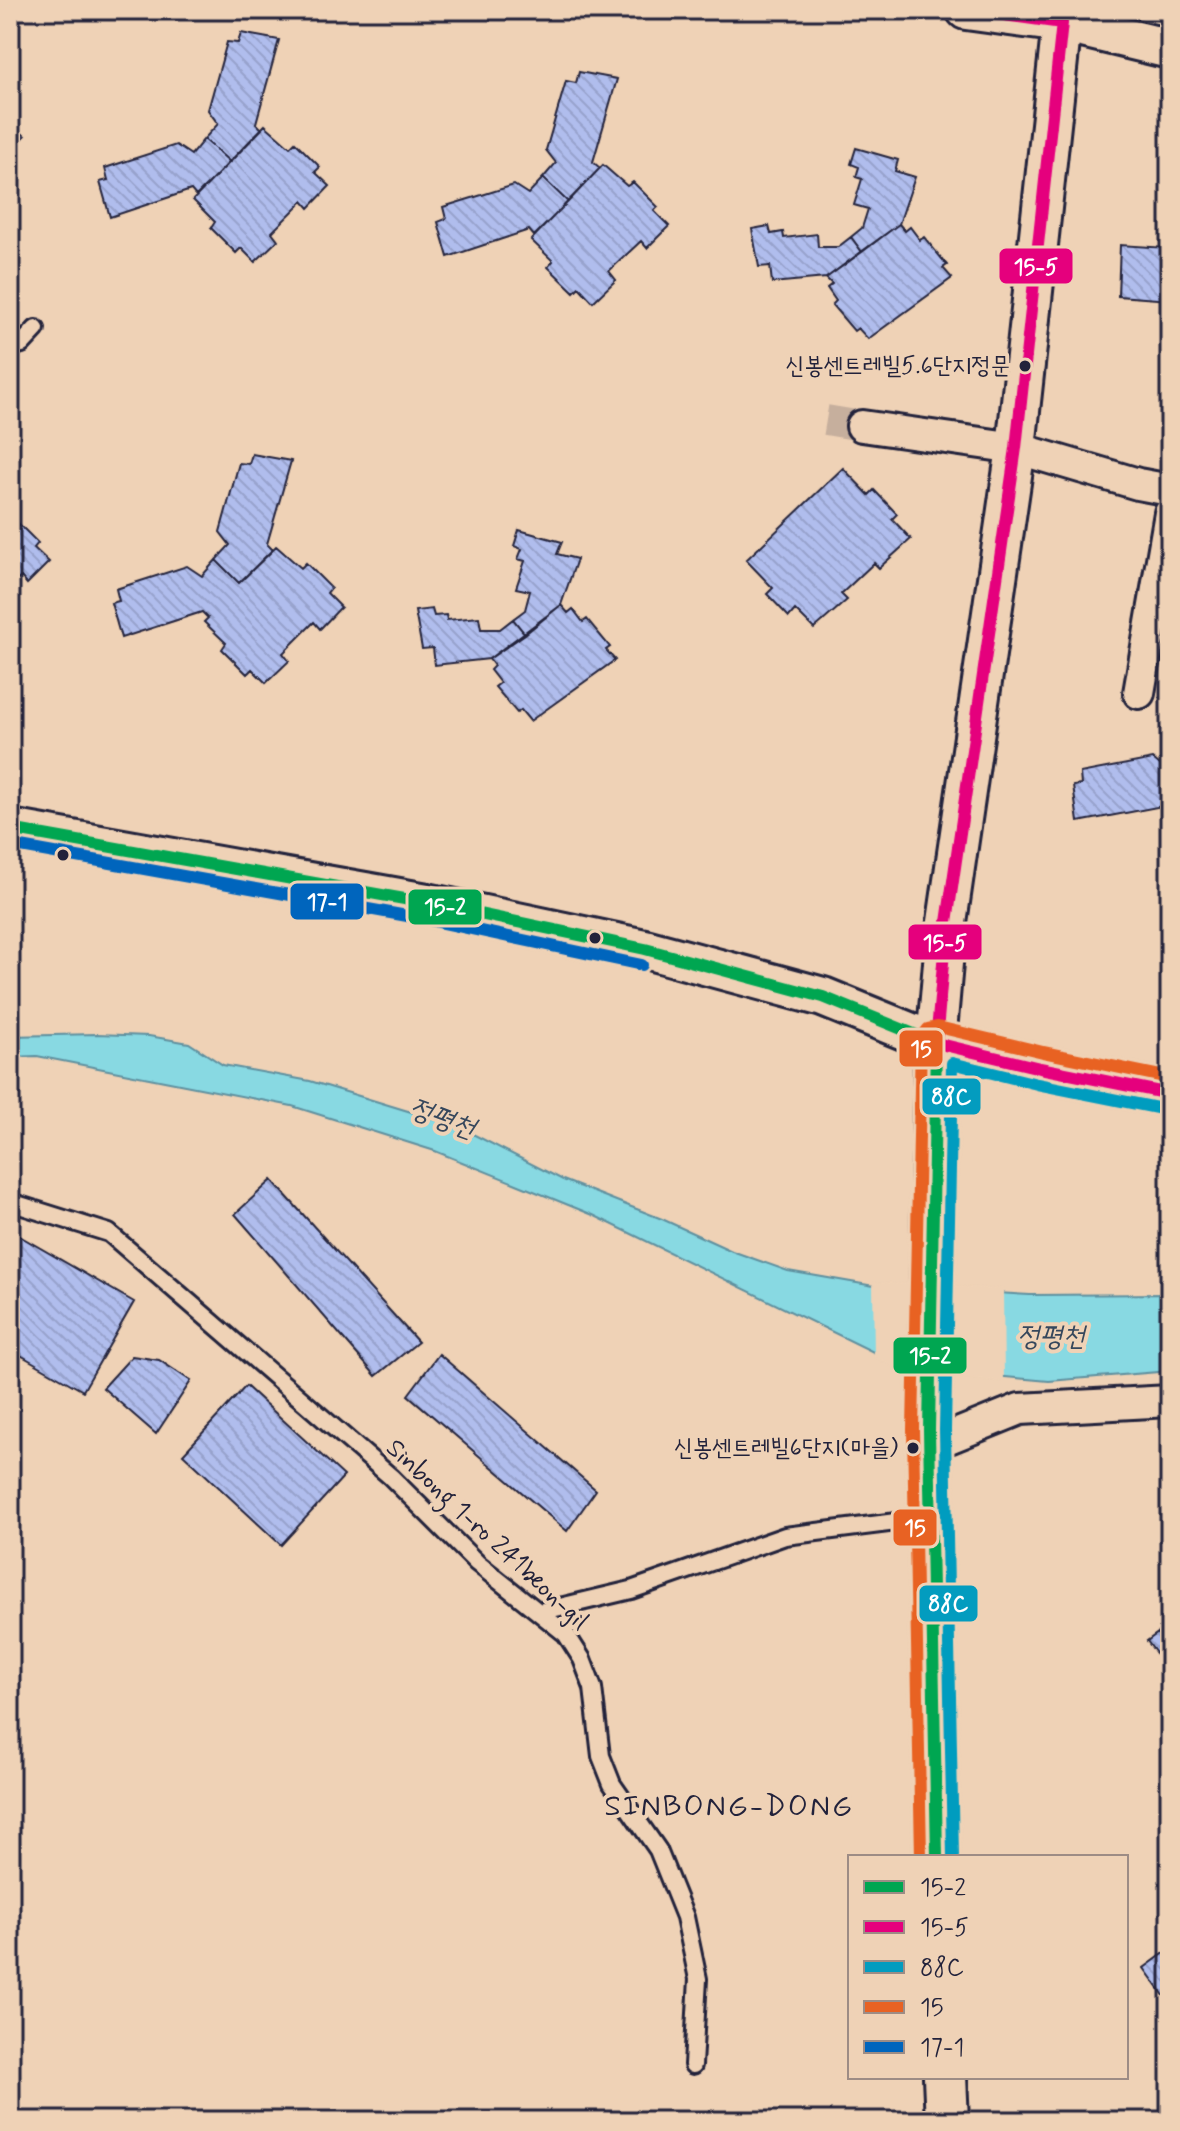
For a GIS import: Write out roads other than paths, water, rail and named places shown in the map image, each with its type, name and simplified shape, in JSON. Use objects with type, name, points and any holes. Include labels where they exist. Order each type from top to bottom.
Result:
[{"type":"main road","points":[[936,1043],[929,1518],[937,1855]]},
{"type":"main road","points":[[945,2079],[947,2121]]},
{"type":"street","points":[[966,10],[1065,16],[1170,49]]},
{"type":"street","points":[[936,1043],[946,929],[1016,448],[1065,16]]},
{"type":"street","points":[[862,426],[1016,448],[1138,484],[1170,490]]},
{"type":"street","points":[[1139,693],[1170,513]]},
{"type":"street","points":[[10,829],[427,903],[645,949],[823,997],[936,1043],[1170,1094]]},
{"type":"street","points":[[930,1437],[1020,1409],[1170,1401]]},
{"type":"lane","points":[[10,347],[22,344],[36,329]]},
{"type":"lane","name":"Sinbong 1-ro 241beon-gil","points":[[10,1202],[109,1233],[391,1477],[477,1563],[566,1634],[582,1659],[593,1688],[601,1756],[612,1784],[658,1850],[685,1917],[698,1979],[693,2065]]},
{"type":"lane","points":[[539,1612],[631,1590],[785,1536],[929,1518]]},
{"type":"water","name":"정평천","points":[[10,1036],[149,1036],[189,1043],[223,1065],[310,1081],[457,1126],[563,1180],[732,1251],[788,1271],[874,1286],[1030,1295],[1170,1294],[1170,1371],[1049,1381],[906,1368],[593,1215],[435,1151],[292,1106],[37,1056],[10,1057]]},
{"type":"tunnel","points":[[826,420],[862,426]]},
{"type":"place","name":"신봉센트레빌5.6단지정문","points":[[1025,366]]},
{"type":"place","name":"신봉센트레빌6단지(마을)","points":[[913,1448]]},
{"type":"district","name":"SINBONG-DONG","points":[[729,1806]]}]
